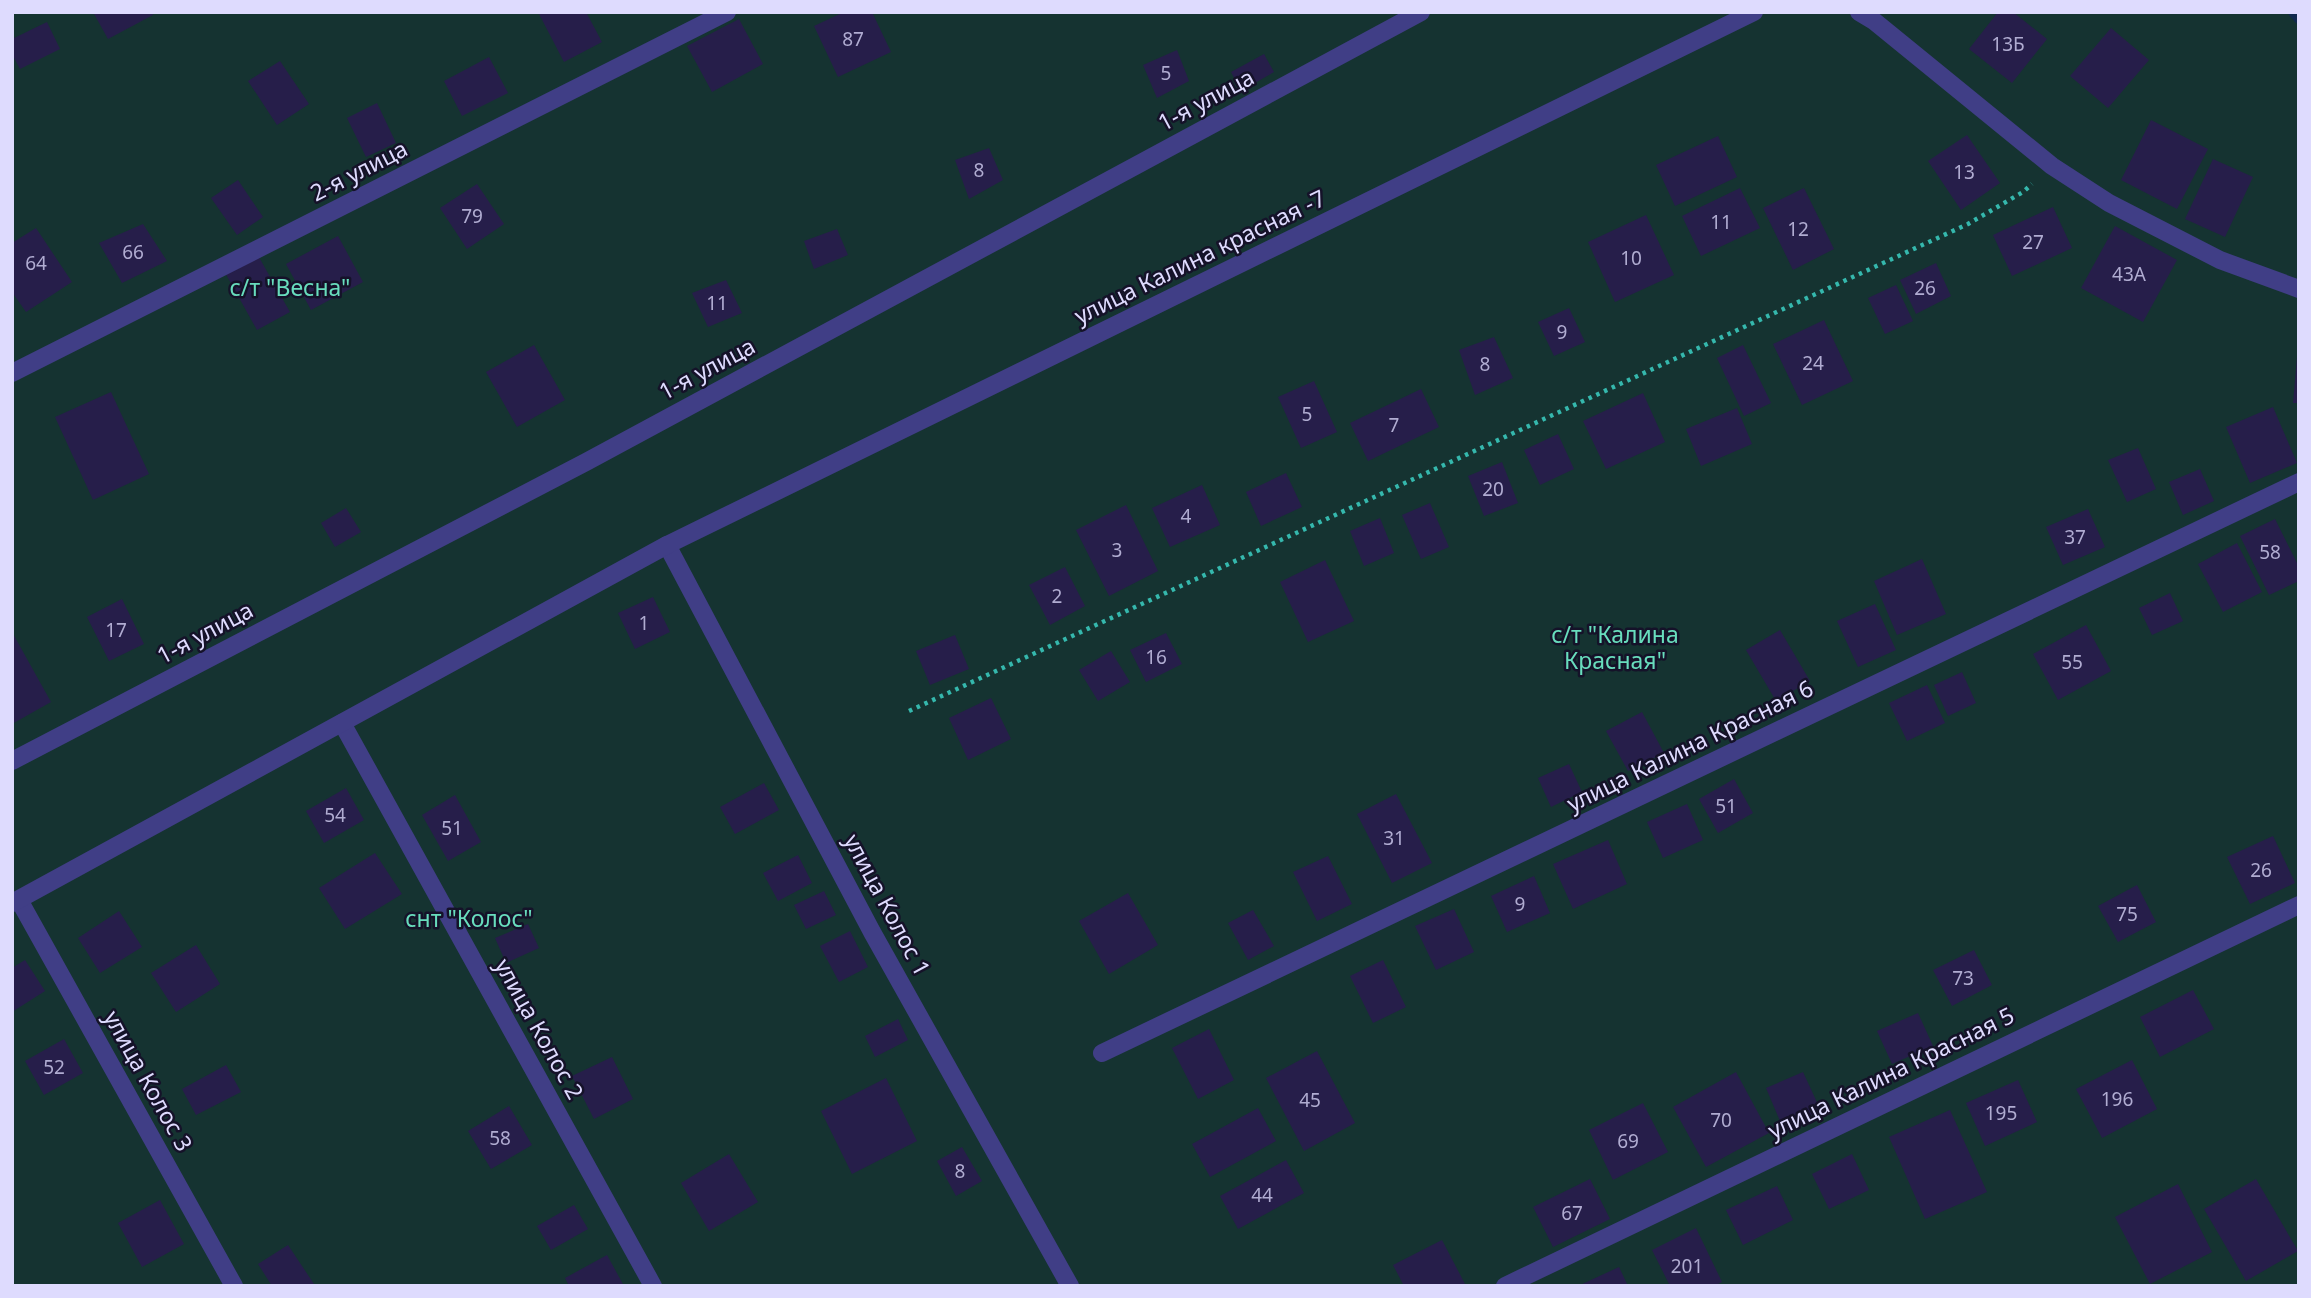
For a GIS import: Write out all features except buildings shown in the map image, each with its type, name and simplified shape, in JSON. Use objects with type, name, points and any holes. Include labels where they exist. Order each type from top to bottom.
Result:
[{"type":"street","name":"2-я улица","points":[[12,373],[727,12]]},
{"type":"street","name":"1-я улица","points":[[12,761],[598,455],[1421,12]]},
{"type":"street","name":"улица Калина красная -7","points":[[667,545],[1754,12]]},
{"type":"street","points":[[1872,15],[2052,166],[2109,203],[2220,260],[2299,289]]},
{"type":"street","name":"улица Калина Красная 6","points":[[1102,1053],[2299,482]]},
{"type":"street","points":[[15,902],[667,545]]},
{"type":"street","name":"улица Колос 1","points":[[667,545],[872,932],[1070,1286]]},
{"type":"street","name":"улица Колос 2","points":[[342,723],[653,1286]]},
{"type":"street","name":"улица Колос 3","points":[[15,902],[234,1286]]},
{"type":"street","name":"улица Калина Красная 5","points":[[1505,1286],[2299,905]]},
{"type":"path","points":[[909,711],[1968,224],[2023,191],[2052,166]]},
{"type":"green space","name":"с/т \"Калина Красная\"","points":[[12,12],[2299,12],[2299,1286],[12,1286]]},
{"type":"waterway","points":[[2293,12],[2299,19]]},
{"type":"park label","name":"с/т \"Весна\"","points":[[290,288]]},
{"type":"park label","name":"снт \"Колос\"","points":[[469,919]]}]
